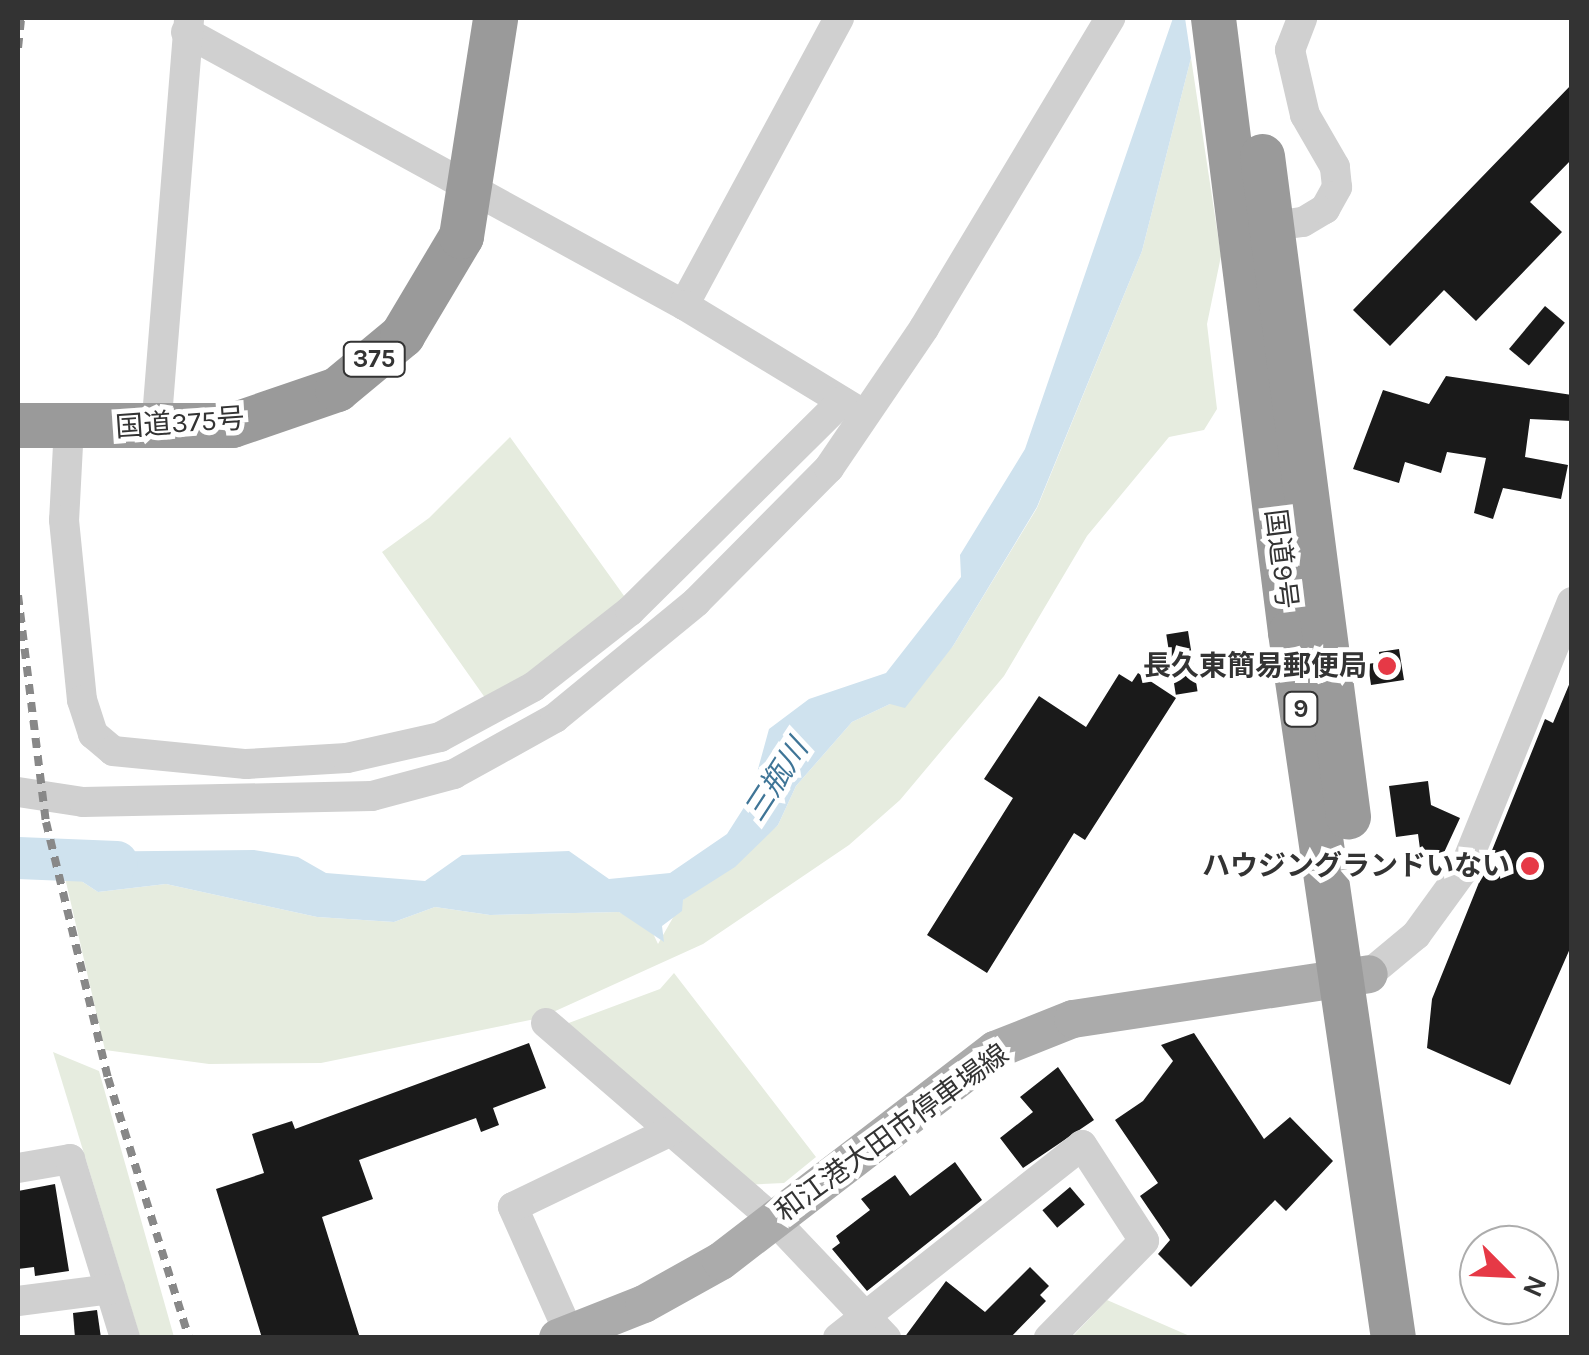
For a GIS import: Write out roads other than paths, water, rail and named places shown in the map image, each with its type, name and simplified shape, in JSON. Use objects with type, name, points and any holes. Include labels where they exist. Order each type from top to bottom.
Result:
[{"type":"highway","name":"国道375号","points":[[18,425],[156,430],[232,425],[337,389],[402,335],[461,236],[472,190],[495,18]]},
{"type":"highway","name":"国道9号","points":[[1213,18],[1256,216],[1280,426],[1356,976],[1393,1338]]},
{"type":"highway","name":"国道9号","points":[[1244,18],[1262,156],[1256,216]]},
{"type":"highway","name":"国道9号","points":[[1356,976],[1424,1338]]},
{"type":"main road","name":"和江港大田市停車場線","points":[[563,1335],[706,1270],[994,1050],[1073,1019],[1356,976]]},
{"type":"street","points":[[684,305],[839,18]]},
{"type":"street","points":[[18,792],[84,802],[372,796],[454,774],[554,718],[624,665],[786,514],[1110,18]]},
{"type":"street","points":[[1256,216],[1303,222],[1325,208],[1337,187],[1335,167],[1305,115],[1290,50],[1302,18]]},
{"type":"street","points":[[156,430],[188,25],[472,190],[684,305],[854,408]]},
{"type":"street","points":[[69,426],[64,520],[82,700],[93,734],[113,751],[246,764],[346,758],[440,737],[533,687],[630,611],[854,408]]},
{"type":"street","points":[[1356,976],[1416,936],[1464,869],[1571,605]]},
{"type":"street","points":[[546,1023],[774,1220],[876,1327]]},
{"type":"street","points":[[563,1335],[513,1207],[671,1131]]},
{"type":"street","points":[[838,1338],[876,1327],[1082,1146],[1144,1241],[1049,1338]]},
{"type":"street","points":[[18,1168],[70,1159],[125,1338]]},
{"type":"street","points":[[18,1301],[110,1289]]},
{"type":"water","points":[[1173,18],[1185,18],[1191,58],[1142,251],[1037,507],[953,646],[905,708],[890,704],[852,722],[796,786],[778,825],[735,867],[683,900],[682,911],[662,926],[664,942],[619,912],[490,915],[435,907],[394,922],[317,917],[166,884],[98,892],[63,869],[59,852],[254,850],[298,857],[326,873],[425,881],[462,855],[569,851],[609,879],[670,873],[727,834],[750,798],[769,729],[809,699],[886,673],[961,577],[960,555],[1025,449]]},
{"type":"waterway","name":"三瓶川","points":[[18,858],[117,862]]},
{"type":"railway","points":[[18,48],[21,18]]},
{"type":"railway","points":[[18,595],[46,822],[108,1078],[189,1338]]},
{"type":"place","name":"長久東簡易郵便局","points":[[1387,666]]},
{"type":"place","name":"ハウジングランドいない","points":[[1530,866]]}]
